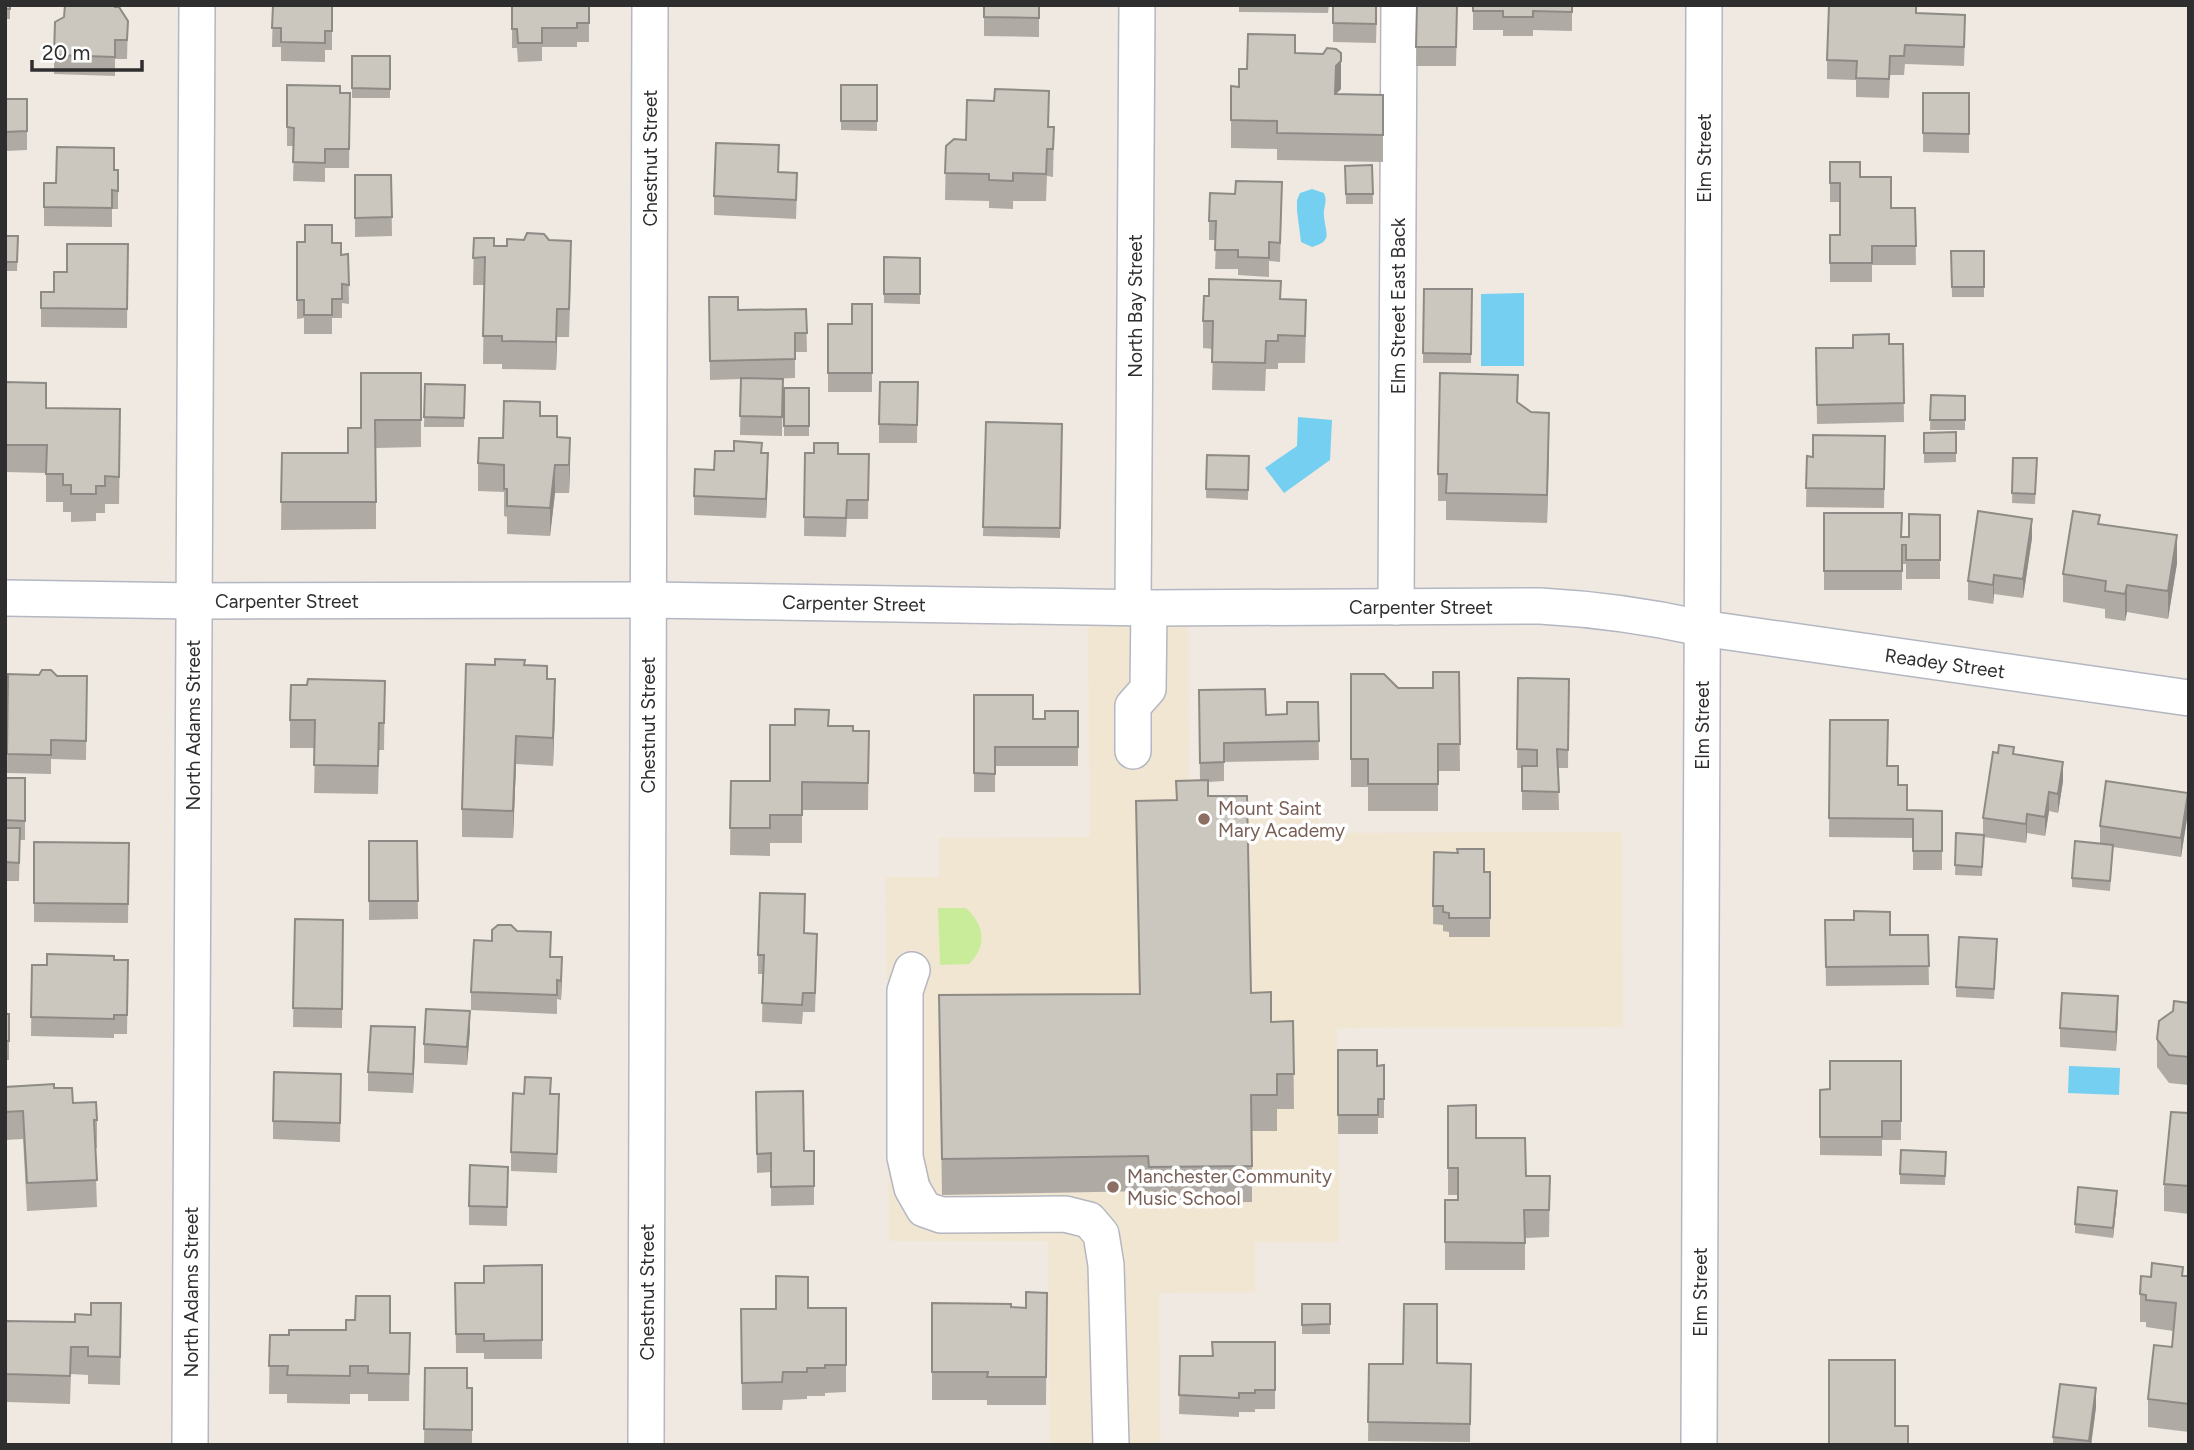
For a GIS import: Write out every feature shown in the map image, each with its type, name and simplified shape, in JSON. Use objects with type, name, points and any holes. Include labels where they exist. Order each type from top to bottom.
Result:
[{"type":"street","name":"North Adams Street","points":[[190,1445],[197,5]]},
{"type":"street","name":"Chestnut Street","points":[[646,1445],[650,5]]},
{"type":"street","name":"North Bay Street","points":[[1133,751],[1133,706],[1148,689],[1141,607],[1137,5]]},
{"type":"street","name":"Elm Street East Back","points":[[1396,607],[1399,5]]},
{"type":"street","name":"Elm Street","points":[[1699,1445],[1703,993],[1701,628],[1704,5]]},
{"type":"street","name":"Carpenter Street","points":[[5,598],[194,601],[649,600],[1141,607],[1540,606],[1596,609],[1701,628]]},
{"type":"street","name":"Readey Street","points":[[1701,628],[2189,698]]},
{"type":"street","points":[[912,970],[905,990],[905,1157],[912,1188],[924,1209],[942,1215],[1065,1214],[1089,1220],[1101,1234],[1107,1293],[1111,1445]]},
{"type":"shaded area","points":[[1088,607],[1188,607],[1189,805],[1318,805],[1319,833],[1622,832],[1623,1027],[1337,1028],[1339,1242],[1255,1242],[1255,1292],[1159,1293],[1160,1445],[1050,1445],[1048,1241],[889,1241],[886,877],[939,877],[939,838],[1090,837]]},
{"type":"green space","points":[[938,908],[966,908],[977,921],[981,942],[969,964],[940,965]]},
{"type":"water","points":[[1312,189],[1324,193],[1325,196],[1327,235],[1323,242],[1312,247],[1301,242],[1297,200],[1300,193]]},
{"type":"water","points":[[1524,293],[1524,366],[1481,366],[1481,294]]},
{"type":"water","points":[[1298,417],[1332,420],[1330,460],[1284,493],[1265,468],[1297,446]]},
{"type":"water","points":[[2069,1066],[2120,1068],[2119,1095],[2068,1093]]},
{"type":"building","points":[[65,5],[119,7],[128,21],[127,40],[115,40],[115,57],[54,55],[55,22],[64,17]]},
{"type":"building","points":[[273,5],[332,5],[332,31],[325,31],[325,43],[281,42],[281,28],[272,28]]},
{"type":"building","points":[[512,5],[589,5],[589,23],[577,23],[577,28],[542,28],[542,43],[518,43],[517,29],[512,29]]},
{"type":"building","points":[[984,5],[1039,5],[1039,18],[984,17]]},
{"type":"building","points":[[1333,5],[1376,5],[1376,24],[1333,23]]},
{"type":"building","points":[[1417,5],[1457,6],[1456,47],[1416,47]]},
{"type":"building","points":[[1473,5],[1572,5],[1572,12],[1533,11],[1533,17],[1503,17],[1503,11],[1473,11]]},
{"type":"building","points":[[1829,5],[1916,5],[1916,13],[1965,15],[1964,47],[1905,45],[1904,56],[1890,56],[1889,79],[1856,78],[1857,61],[1827,60]]},
{"type":"building","points":[[1248,34],[1295,35],[1295,53],[1323,54],[1327,48],[1336,49],[1341,53],[1341,61],[1336,66],[1335,94],[1383,95],[1383,135],[1277,133],[1277,121],[1231,120],[1231,86],[1239,87],[1239,69],[1247,69]]},
{"type":"building","points":[[352,56],[390,56],[390,89],[352,88]]},
{"type":"building","points":[[287,85],[340,86],[340,93],[350,93],[349,149],[325,149],[325,163],[293,162],[294,128],[287,127]]},
{"type":"building","points":[[841,85],[877,85],[877,121],[841,121]]},
{"type":"building","points":[[995,89],[1049,91],[1048,127],[1054,127],[1053,149],[1047,149],[1046,174],[1013,173],[1013,181],[989,180],[989,174],[945,173],[946,146],[954,139],[966,140],[967,100],[994,101]]},
{"type":"building","points":[[1923,93],[1969,93],[1969,134],[1923,133]]},
{"type":"building","points":[[5,99],[27,99],[27,131],[5,132]]},
{"type":"building","points":[[716,143],[779,145],[778,172],[797,173],[796,200],[714,196]]},
{"type":"building","points":[[57,147],[114,148],[118,191],[112,190],[112,208],[44,207],[44,183],[56,183]]},
{"type":"building","points":[[1830,162],[1860,162],[1860,177],[1891,177],[1891,208],[1915,208],[1916,246],[1872,246],[1872,263],[1830,263],[1830,235],[1840,235],[1840,183],[1830,183]]},
{"type":"building","points":[[1372,165],[1373,194],[1346,194],[1345,166]]},
{"type":"building","points":[[355,175],[391,175],[392,217],[355,218]]},
{"type":"building","points":[[1236,181],[1282,182],[1280,243],[1269,242],[1269,258],[1238,257],[1238,250],[1215,250],[1216,221],[1209,221],[1210,193],[1235,194]]},
{"type":"building","points":[[305,225],[332,225],[332,243],[341,243],[341,255],[348,254],[349,285],[342,284],[342,299],[332,299],[332,315],[304,315],[304,300],[297,300],[297,242],[305,242]]},
{"type":"building","points":[[527,233],[544,234],[549,240],[571,241],[569,309],[557,309],[556,342],[502,341],[502,336],[483,336],[485,257],[473,258],[474,238],[494,238],[494,246],[507,246],[507,239],[524,240]]},
{"type":"building","points":[[5,236],[18,236],[17,262],[5,262]]},
{"type":"building","points":[[67,244],[128,244],[127,309],[41,308],[41,292],[54,292],[54,272],[67,272]]},
{"type":"building","points":[[1951,251],[1984,251],[1984,287],[1952,287]]},
{"type":"building","points":[[884,257],[920,258],[920,294],[884,294]]},
{"type":"building","points":[[1209,279],[1281,281],[1280,299],[1306,300],[1305,336],[1278,335],[1278,341],[1266,341],[1265,363],[1212,362],[1213,321],[1203,321],[1204,296],[1209,296]]},
{"type":"building","points":[[1424,289],[1472,289],[1471,354],[1423,353]]},
{"type":"building","points":[[709,297],[738,297],[738,310],[806,309],[807,333],[795,333],[795,359],[710,361]]},
{"type":"building","points":[[852,304],[872,304],[872,373],[828,373],[828,324],[852,324]]},
{"type":"building","points":[[1889,334],[1889,344],[1903,344],[1904,403],[1817,405],[1816,348],[1853,348],[1853,335]]},
{"type":"building","points":[[361,373],[421,373],[421,420],[375,420],[376,502],[281,502],[282,453],[348,453],[348,428],[361,428]]},
{"type":"building","points":[[1440,373],[1518,375],[1517,402],[1531,412],[1549,413],[1547,495],[1446,493],[1447,474],[1438,474]]},
{"type":"building","points":[[741,378],[783,379],[782,417],[740,416]]},
{"type":"building","points":[[5,382],[46,383],[46,408],[120,409],[119,477],[105,476],[105,486],[96,486],[96,494],[71,494],[71,485],[63,485],[63,474],[46,474],[47,445],[5,445]]},
{"type":"building","points":[[880,382],[918,382],[917,425],[879,424]]},
{"type":"building","points":[[425,384],[465,385],[464,418],[424,417]]},
{"type":"building","points":[[784,388],[809,388],[809,426],[784,426]]},
{"type":"building","points":[[1931,395],[1965,396],[1965,420],[1930,420]]},
{"type":"building","points":[[504,401],[540,402],[540,416],[557,416],[557,437],[570,438],[569,465],[555,465],[550,508],[507,506],[504,465],[478,463],[479,438],[503,438]]},
{"type":"building","points":[[986,422],[1062,424],[1060,528],[983,527]]},
{"type":"building","points":[[1956,432],[1956,453],[1924,453],[1924,433]]},
{"type":"building","points":[[1813,435],[1885,436],[1884,489],[1806,488],[1807,456],[1813,457]]},
{"type":"building","points":[[734,441],[762,443],[761,453],[768,453],[766,499],[694,496],[695,469],[714,470],[715,451],[734,451]]},
{"type":"building","points":[[814,443],[838,443],[838,454],[869,454],[868,500],[847,500],[846,518],[804,517],[805,453],[814,453]]},
{"type":"building","points":[[1207,455],[1249,456],[1248,490],[1206,489]]},
{"type":"building","points":[[2013,458],[2037,458],[2035,494],[2012,493]]},
{"type":"building","points":[[1978,511],[2032,519],[2023,579],[1994,575],[1993,585],[1968,581]]},
{"type":"building","points":[[2073,511],[2100,515],[2098,524],[2177,535],[2168,591],[2127,585],[2125,594],[2105,591],[2106,581],[2063,574]]},
{"type":"building","points":[[1824,513],[1902,513],[1901,537],[1909,537],[1909,514],[1940,515],[1940,560],[1906,560],[1906,545],[1902,545],[1902,571],[1824,571]]},
{"type":"building","points":[[495,659],[525,660],[524,665],[547,666],[547,679],[555,679],[553,738],[516,736],[513,811],[462,809],[466,664],[495,665]]},
{"type":"building","points":[[42,670],[51,670],[57,676],[87,676],[86,741],[51,740],[51,755],[7,754],[8,674],[39,675]]},
{"type":"building","points":[[1433,672],[1459,672],[1460,744],[1438,744],[1438,784],[1368,784],[1368,759],[1351,759],[1351,674],[1384,674],[1398,688],[1433,688]]},
{"type":"building","points":[[1518,678],[1569,679],[1568,750],[1557,749],[1559,792],[1522,791],[1522,766],[1537,766],[1537,750],[1517,749]]},
{"type":"building","points":[[308,679],[385,681],[384,723],[379,723],[378,766],[314,765],[315,720],[290,720],[291,685],[307,685]]},
{"type":"building","points":[[1265,689],[1266,715],[1287,714],[1287,702],[1318,702],[1319,741],[1224,743],[1224,762],[1200,763],[1199,690]]},
{"type":"building","points":[[974,695],[1033,695],[1033,719],[1045,719],[1045,711],[1078,711],[1078,747],[995,747],[995,774],[974,773]]},
{"type":"building","points":[[795,709],[829,710],[828,726],[853,726],[853,731],[869,731],[868,783],[802,782],[802,815],[770,815],[770,828],[730,828],[731,781],[770,781],[770,725],[795,725]]},
{"type":"building","points":[[1830,720],[1888,720],[1887,766],[1898,766],[1898,785],[1907,785],[1907,810],[1942,811],[1942,851],[1913,851],[1913,819],[1829,818]]},
{"type":"building","points":[[1999,745],[2014,747],[2013,754],[2063,762],[2058,794],[2049,792],[2045,817],[2027,814],[2026,824],[1983,818],[1993,752],[1998,753]]},
{"type":"building","points":[[5,778],[25,778],[25,821],[5,820]]},
{"type":"building","points":[[1208,780],[1208,796],[1247,796],[1251,993],[1271,992],[1271,1022],[1293,1021],[1294,1074],[1277,1074],[1277,1095],[1251,1095],[1252,1166],[1149,1167],[1148,1156],[942,1159],[939,995],[1140,994],[1136,801],[1177,800],[1176,781]]},
{"type":"building","points":[[2106,781],[2188,793],[2181,838],[2100,826]]},
{"type":"building","points":[[5,828],[20,828],[19,863],[5,862]]},
{"type":"building","points":[[1956,833],[1984,835],[1982,867],[1955,865]]},
{"type":"building","points":[[369,841],[417,841],[418,901],[369,901]]},
{"type":"building","points":[[2075,841],[2113,845],[2110,881],[2072,878]]},
{"type":"building","points":[[34,842],[129,843],[128,904],[34,903]]},
{"type":"building","points":[[1457,849],[1484,849],[1484,872],[1490,872],[1490,918],[1449,918],[1449,913],[1443,912],[1443,906],[1433,906],[1434,852],[1458,853]]},
{"type":"building","points":[[760,893],[805,894],[804,933],[817,934],[815,993],[803,993],[802,1005],[762,1003],[764,955],[758,955]]},
{"type":"building","points":[[1854,911],[1890,912],[1890,935],[1928,935],[1929,966],[1826,967],[1825,920],[1854,920]]},
{"type":"building","points":[[295,919],[343,920],[342,1009],[293,1008]]},
{"type":"building","points":[[498,925],[511,925],[517,931],[551,932],[550,957],[562,957],[561,981],[557,980],[557,995],[471,992],[474,940],[492,941],[492,930]]},
{"type":"building","points":[[1959,937],[1997,939],[1994,989],[1956,987]]},
{"type":"building","points":[[47,954],[114,956],[114,960],[128,960],[127,1015],[114,1015],[114,1019],[31,1017],[32,965],[47,965]]},
{"type":"building","points":[[2062,993],[2118,996],[2116,1032],[2060,1028]]},
{"type":"building","points":[[2174,1001],[2189,1003],[2189,1057],[2169,1055],[2157,1039],[2159,1021],[2173,1011]]},
{"type":"building","points":[[426,1009],[470,1011],[467,1047],[424,1044]]},
{"type":"building","points":[[5,1014],[9,1014],[9,1041],[5,1041]]},
{"type":"building","points":[[371,1026],[415,1027],[413,1074],[368,1072]]},
{"type":"building","points":[[1338,1050],[1377,1050],[1377,1066],[1384,1065],[1384,1099],[1378,1099],[1378,1115],[1338,1115]]},
{"type":"building","points":[[1830,1061],[1901,1061],[1901,1121],[1882,1121],[1882,1137],[1820,1137],[1820,1090],[1830,1089]]},
{"type":"building","points":[[274,1072],[341,1074],[340,1123],[273,1121]]},
{"type":"building","points":[[525,1077],[551,1078],[550,1094],[559,1094],[557,1154],[511,1152],[513,1093],[524,1094]]},
{"type":"building","points":[[54,1084],[54,1088],[72,1088],[73,1103],[96,1102],[97,1120],[94,1120],[97,1180],[27,1183],[23,1111],[5,1112],[5,1087]]},
{"type":"building","points":[[803,1091],[804,1151],[814,1151],[814,1186],[771,1187],[771,1153],[757,1154],[756,1092]]},
{"type":"building","points":[[1476,1105],[1476,1138],[1525,1138],[1526,1176],[1550,1176],[1549,1210],[1524,1210],[1525,1243],[1445,1242],[1445,1200],[1458,1200],[1458,1168],[1448,1168],[1448,1106]]},
{"type":"building","points":[[2171,1112],[2189,1113],[2189,1186],[2164,1184]]},
{"type":"building","points":[[1901,1150],[1946,1152],[1945,1176],[1900,1174]]},
{"type":"building","points":[[470,1165],[508,1167],[507,1207],[469,1206]]},
{"type":"building","points":[[2078,1187],[2117,1191],[2113,1228],[2075,1224]]},
{"type":"building","points":[[2152,1263],[2183,1267],[2182,1276],[2189,1276],[2189,1404],[2148,1399],[2154,1345],[2172,1347],[2176,1303],[2146,1300],[2146,1295],[2140,1294],[2141,1276],[2151,1277]]},
{"type":"building","points":[[542,1265],[542,1340],[484,1341],[484,1334],[456,1334],[455,1283],[484,1283],[484,1266]]},
{"type":"building","points":[[776,1276],[808,1277],[808,1308],[846,1308],[846,1365],[807,1368],[807,1372],[783,1372],[782,1382],[742,1383],[741,1309],[776,1309]]},
{"type":"building","points":[[1026,1292],[1047,1293],[1046,1377],[987,1377],[988,1372],[932,1372],[932,1303],[1011,1304],[1011,1307],[1026,1308]]},
{"type":"building","points":[[356,1296],[390,1296],[390,1333],[410,1333],[409,1374],[368,1373],[368,1366],[350,1366],[350,1376],[287,1375],[288,1366],[269,1366],[270,1335],[289,1335],[289,1330],[346,1330],[346,1320],[355,1320]]},
{"type":"building","points":[[91,1303],[121,1303],[120,1357],[88,1356],[88,1347],[71,1347],[70,1376],[6,1374],[5,1321],[75,1322],[75,1314],[91,1315]]},
{"type":"building","points":[[1302,1304],[1330,1304],[1330,1324],[1302,1325]]},
{"type":"building","points":[[1404,1304],[1437,1304],[1437,1363],[1471,1364],[1470,1424],[1368,1422],[1369,1364],[1403,1364]]},
{"type":"building","points":[[1212,1342],[1275,1342],[1275,1390],[1239,1393],[1239,1398],[1179,1395],[1180,1356],[1213,1356]]},
{"type":"building","points":[[1829,1360],[1895,1360],[1895,1426],[1908,1426],[1908,1445],[1829,1445]]},
{"type":"building","points":[[425,1368],[467,1368],[467,1388],[472,1388],[472,1430],[424,1429]]},
{"type":"building","points":[[2060,1384],[2096,1388],[2089,1441],[2053,1437]]},
{"type":"place","name":"Mount Saint Mary Academy","points":[[1204,819]]},
{"type":"place","name":"Manchester Community Music School","points":[[1113,1187]]}]
